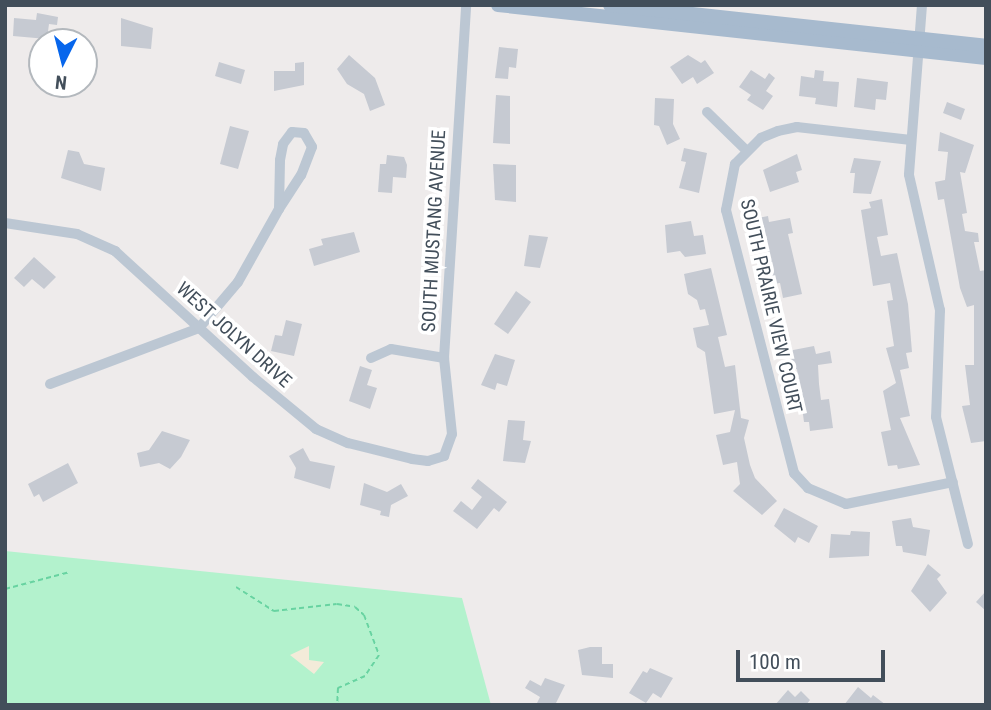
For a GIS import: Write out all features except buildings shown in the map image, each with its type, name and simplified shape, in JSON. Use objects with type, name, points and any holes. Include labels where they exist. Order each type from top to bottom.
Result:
[{"type":"main road","points":[[498,5],[918,44],[986,46]]},
{"type":"main road","points":[[610,5],[918,44],[986,58]]},
{"type":"street","name":"SOUTH MUSTANG AVENUE","points":[[444,456],[452,435],[444,358],[466,5]]},
{"type":"street","points":[[922,5],[911,140],[912,200],[940,310],[936,417],[968,544]]},
{"type":"street","points":[[707,112],[746,150],[761,138],[797,127],[911,140]]},
{"type":"street","points":[[50,384],[199,328],[238,282],[310,159],[310,138],[299,131],[286,136],[283,144],[279,208]]},
{"type":"street","name":"SOUTH PRAIRIE VIEW COURT","points":[[746,150],[729,178],[726,210],[794,472],[808,488],[846,504],[953,482]]},
{"type":"street","name":"WEST JOLYN DRIVE","points":[[5,223],[76,234],[115,251],[316,429],[348,443],[412,459],[428,461],[444,456]]},
{"type":"street","points":[[371,358],[391,349],[444,358]]},
{"type":"path","points":[[5,589],[70,572]]},
{"type":"path","points":[[236,587],[274,611],[337,604],[355,607],[364,615],[379,655],[365,676],[338,688],[337,705]]},
{"type":"green space","points":[[5,551],[462,598],[491,705],[5,705]]},
{"type":"sand","points":[[309,646],[309,660],[324,662],[314,674],[290,655]]}]
